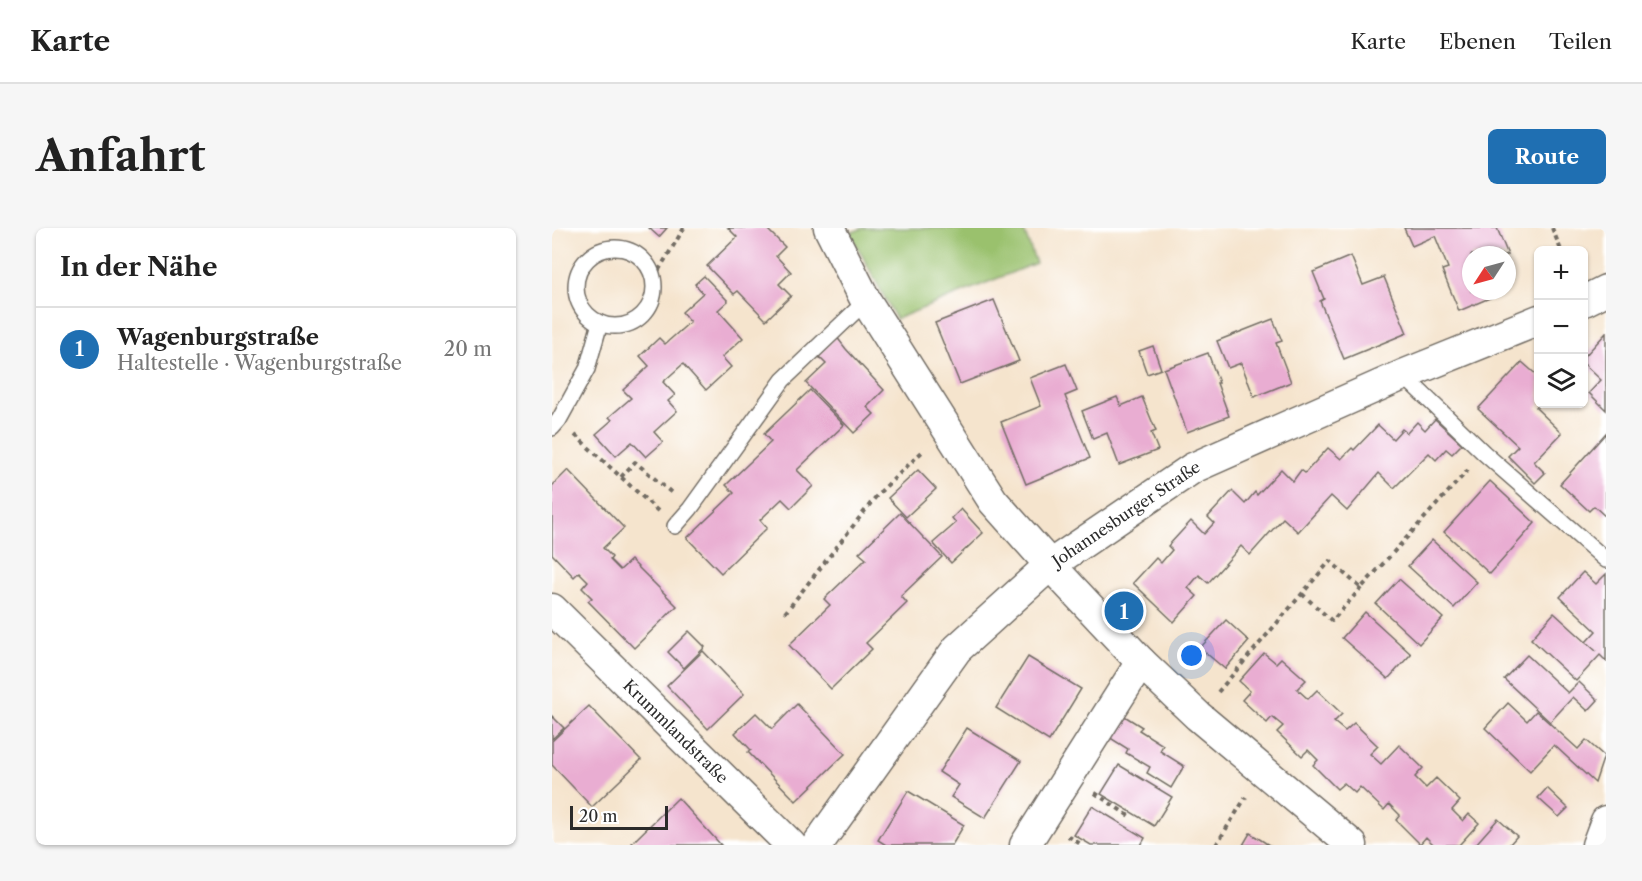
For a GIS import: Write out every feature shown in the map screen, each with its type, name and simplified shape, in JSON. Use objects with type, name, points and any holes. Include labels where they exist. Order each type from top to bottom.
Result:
[{"type":"street","points":[[829,228],[866,301],[993,501],[1141,662],[1198,716],[1352,845]]},
{"type":"street","points":[[1586,300],[1606,290]]},
{"type":"street","name":"Johannesburger Straße","points":[[817,845],[957,649],[1050,565],[1193,468],[1403,375],[1534,322]]},
{"type":"street","name":"Krummlandstraße","points":[[555,618],[791,845]]},
{"type":"street","points":[[1025,845],[1141,662]]},
{"type":"street","points":[[1597,845],[1606,822]]},
{"type":"lane","points":[[611,247],[630,250],[646,262],[654,278],[651,302],[640,316],[629,324],[614,326],[600,323],[582,309],[575,292],[577,276],[582,263],[597,250],[611,247]]},
{"type":"lane","points":[[675,526],[690,509],[783,380],[866,301]]},
{"type":"lane","points":[[556,424],[587,369],[600,323]]},
{"type":"lane","points":[[1403,375],[1484,453],[1606,560]]},
{"type":"path","points":[[654,278],[684,228]]},
{"type":"path","points":[[1552,228],[1559,246]]},
{"type":"path","points":[[556,424],[621,477],[675,526]]},
{"type":"path","points":[[785,613],[878,494],[946,429]]},
{"type":"path","points":[[1302,594],[1332,621],[1484,453]]},
{"type":"path","points":[[621,477],[635,462],[690,509]]},
{"type":"path","points":[[1198,716],[1330,561],[1361,588]]},
{"type":"path","points":[[1216,845],[1263,771]]},
{"type":"path","points":[[1070,775],[1132,818]]},
{"type":"green space","points":[[863,228],[1023,228],[1036,263],[896,319],[850,233]]},
{"type":"building","points":[[649,228],[667,228],[659,237]]},
{"type":"building","points":[[728,228],[766,228],[785,247],[776,256],[791,272],[779,284],[791,296],[766,320],[738,291],[734,294],[707,266],[737,237]]},
{"type":"building","points":[[1404,228],[1497,228],[1504,246],[1462,246],[1462,300],[1485,300],[1459,311],[1442,270],[1448,268],[1435,236],[1412,246]]},
{"type":"building","points":[[1351,256],[1363,285],[1384,277],[1407,333],[1344,359],[1320,301],[1324,299],[1313,272]]},
{"type":"building","points":[[704,276],[728,301],[718,310],[743,338],[722,357],[731,367],[706,390],[683,364],[663,382],[675,395],[668,401],[677,411],[654,432],[663,442],[646,457],[632,442],[616,456],[596,434],[612,420],[609,417],[631,398],[623,390],[649,366],[640,356],[659,338],[665,344],[690,322],[682,312],[703,293],[695,284]]},
{"type":"building","points":[[994,300],[1019,361],[960,384],[935,323]]},
{"type":"building","points":[[1273,319],[1282,341],[1276,343],[1291,382],[1254,397],[1241,363],[1228,368],[1217,341]]},
{"type":"building","points":[[1606,333],[1606,410],[1589,393],[1601,380],[1588,368],[1588,353]]},
{"type":"building","points":[[836,336],[884,390],[867,407],[874,414],[854,433],[806,383],[826,364],[818,356]]},
{"type":"building","points":[[1153,346],[1161,369],[1147,374],[1139,351]]},
{"type":"building","points":[[1208,353],[1229,416],[1187,432],[1164,369]]},
{"type":"building","points":[[1522,362],[1534,373],[1534,408],[1562,433],[1534,462],[1545,473],[1535,483],[1508,456],[1518,446],[1478,409]]},
{"type":"building","points":[[1066,364],[1077,391],[1065,396],[1090,458],[1026,484],[1001,422],[1041,406],[1030,378]]},
{"type":"building","points":[[810,390],[844,425],[797,470],[813,486],[791,508],[782,499],[760,520],[767,528],[721,573],[687,538],[734,493],[726,485],[771,442],[764,434]]},
{"type":"building","points":[[1117,397],[1121,406],[1142,397],[1156,431],[1151,433],[1158,450],[1119,465],[1107,433],[1093,439],[1082,411]]},
{"type":"building","points":[[1435,419],[1462,444],[1452,454],[1446,449],[1436,460],[1429,453],[1394,488],[1379,473],[1347,511],[1331,496],[1298,532],[1283,518],[1250,555],[1241,546],[1208,583],[1199,575],[1188,588],[1197,596],[1174,622],[1133,583],[1156,558],[1161,563],[1172,550],[1168,546],[1191,521],[1204,534],[1214,523],[1208,517],[1232,491],[1245,504],[1255,492],[1257,495],[1281,469],[1293,481],[1301,470],[1305,473],[1328,448],[1341,459],[1352,448],[1354,450],[1378,425],[1393,439],[1402,429],[1407,433],[1417,422],[1425,430]]},
{"type":"building","points":[[1606,433],[1606,517],[1594,506],[1589,511],[1560,484]]},
{"type":"building","points":[[568,470],[624,528],[603,548],[612,557],[610,560],[620,570],[631,560],[677,606],[634,648],[588,601],[592,598],[582,588],[588,581],[579,572],[574,577],[552,554],[552,486]]},
{"type":"building","points":[[918,470],[936,489],[906,517],[888,498]]},
{"type":"building","points":[[1490,481],[1535,523],[1490,574],[1444,532]]},
{"type":"building","points":[[961,509],[983,533],[951,563],[933,543],[956,523],[952,518]]},
{"type":"building","points":[[900,513],[942,557],[901,596],[907,603],[866,643],[872,649],[831,689],[789,645],[830,605],[824,599],[866,559],[859,553]]},
{"type":"building","points":[[1432,540],[1477,582],[1454,608],[1408,566]]},
{"type":"building","points":[[1583,572],[1596,584],[1606,574],[1606,661],[1600,655],[1576,681],[1531,639],[1554,613],[1586,642],[1596,631],[1560,597]]},
{"type":"building","points":[[1399,579],[1443,618],[1419,644],[1376,604]]},
{"type":"building","points":[[1365,612],[1411,654],[1388,679],[1342,638]]},
{"type":"building","points":[[1226,620],[1249,641],[1225,669],[1200,648]]},
{"type":"building","points":[[689,631],[705,647],[684,668],[668,652]]},
{"type":"building","points":[[703,651],[744,694],[708,729],[667,686]]},
{"type":"building","points":[[1264,653],[1276,663],[1281,658],[1306,680],[1297,689],[1308,699],[1317,690],[1342,714],[1334,722],[1345,731],[1354,723],[1378,746],[1370,754],[1381,764],[1399,745],[1423,768],[1415,777],[1426,788],[1436,778],[1460,801],[1452,810],[1463,821],[1469,814],[1479,823],[1459,845],[1434,845],[1426,837],[1420,844],[1396,820],[1400,815],[1389,804],[1384,810],[1360,787],[1355,793],[1344,783],[1337,789],[1313,765],[1318,760],[1308,750],[1302,756],[1277,732],[1283,726],[1272,717],[1267,723],[1242,700],[1250,691],[1239,681]]},
{"type":"building","points":[[1527,655],[1568,693],[1579,682],[1598,700],[1588,711],[1573,697],[1550,722],[1504,679]]},
{"type":"building","points":[[1028,657],[1081,689],[1049,741],[996,708]]},
{"type":"building","points":[[1508,703],[1527,721],[1536,711],[1578,749],[1586,740],[1604,756],[1595,783],[1554,745],[1530,771],[1485,728]]},
{"type":"building","points":[[797,704],[845,754],[796,801],[748,752],[751,750],[735,733],[756,713],[772,729]]},
{"type":"building","points":[[589,706],[641,760],[592,807],[552,765],[552,741]]},
{"type":"building","points":[[1118,712],[1142,727],[1139,730],[1163,745],[1160,751],[1184,766],[1171,788],[1147,773],[1150,767],[1126,753],[1128,749],[1104,734]]},
{"type":"building","points":[[552,716],[564,728],[552,739]]},
{"type":"building","points":[[967,728],[1021,761],[985,818],[951,797],[959,785],[939,772]]},
{"type":"building","points":[[1119,765],[1172,797],[1154,826],[1101,794]]},
{"type":"building","points":[[1547,788],[1568,808],[1559,817],[1538,798]]},
{"type":"building","points":[[908,791],[964,825],[952,845],[886,845],[878,840]]},
{"type":"building","points":[[678,798],[721,845],[634,845],[632,843]]},
{"type":"building","points":[[1092,806],[1145,838],[1141,845],[1091,845],[1074,835]]},
{"type":"building","points":[[1498,819],[1517,836],[1509,845],[1475,845]]},
{"type":"building","points":[[1250,833],[1269,845],[1243,845]]},
{"type":"place","name":"Wagenburgstraße","points":[[1124,611]]}]
